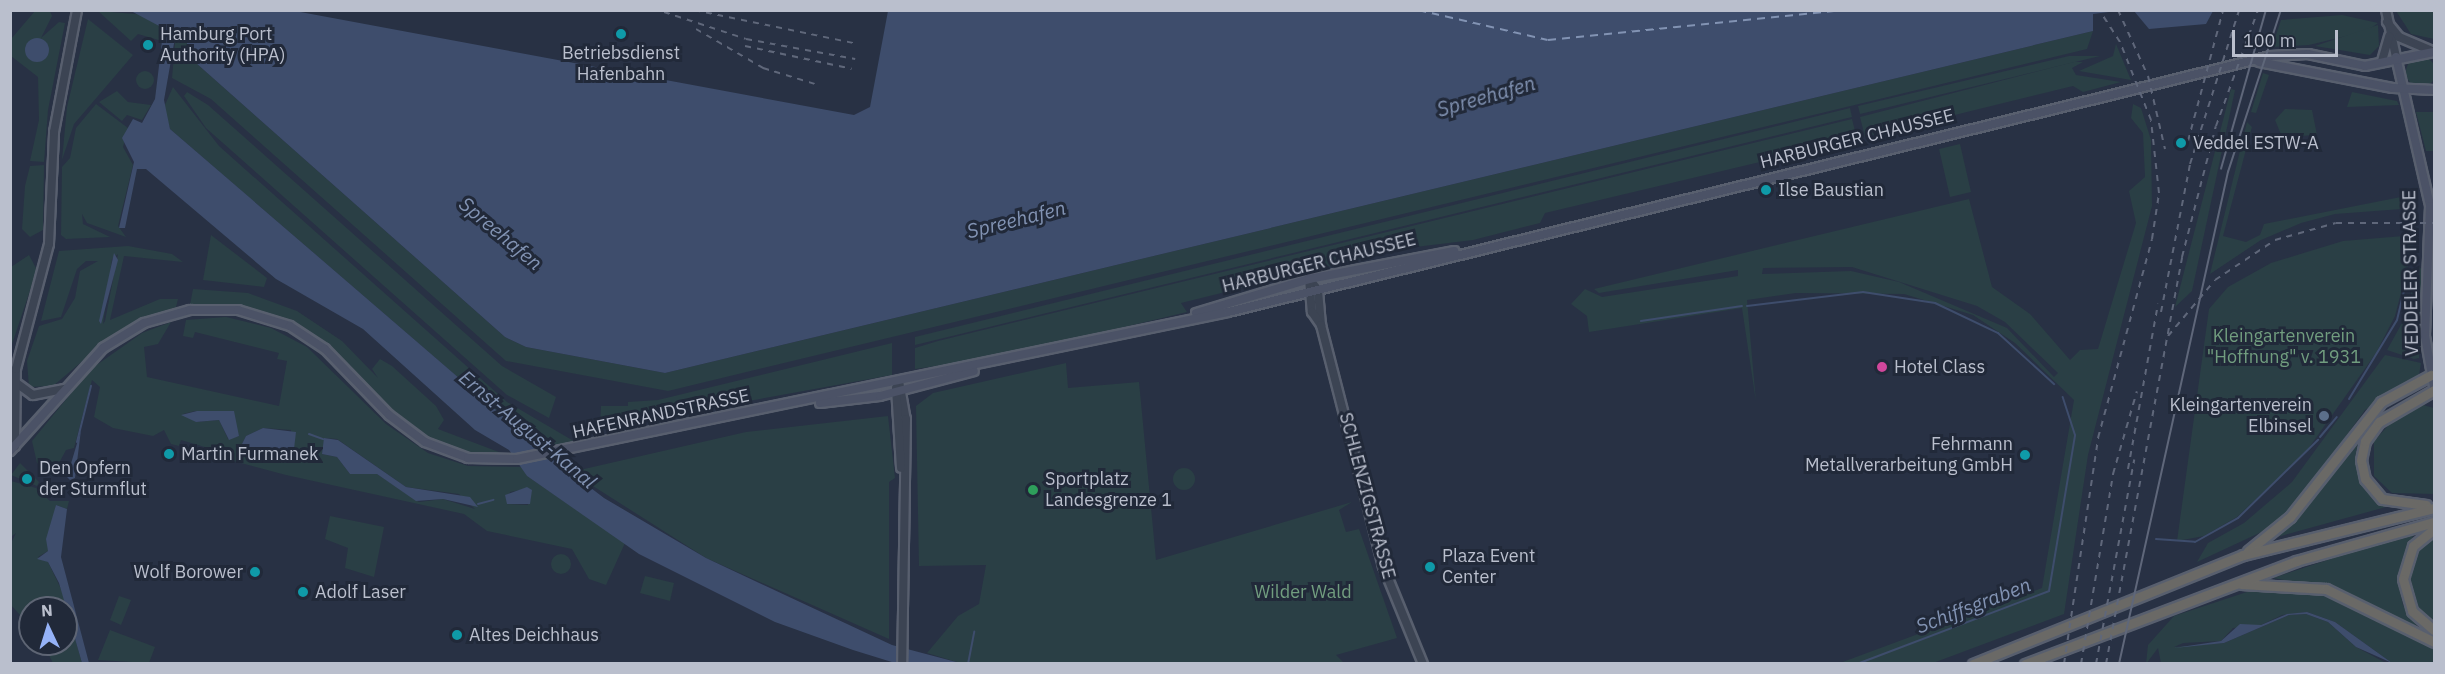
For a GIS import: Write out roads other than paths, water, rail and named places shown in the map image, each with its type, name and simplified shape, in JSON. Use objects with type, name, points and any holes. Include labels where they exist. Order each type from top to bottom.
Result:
[{"type":"highway","points":[[2243,555],[2290,517],[2381,402],[2433,374]]},
{"type":"highway","points":[[2434,388],[2379,422],[2365,441],[2361,460],[2365,479],[2382,499],[2434,506]]},
{"type":"highway","points":[[1973,663],[2243,555],[2434,506]]},
{"type":"highway","points":[[2025,663],[2333,548],[2434,522]]},
{"type":"highway","points":[[2434,529],[2413,546],[2403,579],[2412,611],[2434,630]]},
{"type":"highway","points":[[2232,584],[2290,583],[2326,589],[2434,642]]},
{"type":"main road","points":[[2396,57],[2432,51]]},
{"type":"main road","name":"HARBURGER CHAUSSEE","points":[[880,396],[905,391],[1003,362],[1179,320],[1307,293],[1470,249],[2252,61],[2292,54],[2365,66],[2396,57]]},
{"type":"main road","name":"VEDDELER STRASSE","points":[[2396,57],[2430,206],[2425,322],[2434,388]]},
{"type":"main road","name":"HARBURGER CHAUSSEE","points":[[2252,61],[2405,90]]},
{"type":"main road","points":[[2405,90],[2434,90]]},
{"type":"main road","name":"HARBURGER CHAUSSEE","points":[[1179,320],[1309,279],[1421,254],[1470,249]]},
{"type":"main road","name":"HAFENRANDSTRASSE","points":[[13,449],[64,389],[116,339],[167,315],[195,310],[245,311],[290,326],[325,349],[414,435],[458,455],[510,460],[804,403],[899,381]]},
{"type":"main road","name":"HARBURGER CHAUSSEE","points":[[899,381],[1003,362]]},
{"type":"main road","name":"HAFENRANDSTRASSE","points":[[804,403],[880,396]]},
{"type":"street","points":[[13,449],[15,382],[49,244],[54,132],[77,10]]},
{"type":"street","name":"VEDDELER STRASSE","points":[[2386,10],[2389,36],[2396,57]]},
{"type":"street","points":[[2387,22],[2399,37],[2432,51]]},
{"type":"street","points":[[2382,61],[2389,36]]},
{"type":"street","points":[[1309,279],[1318,290]]},
{"type":"street","points":[[1307,293],[1309,279]]},
{"type":"street","name":"SCHLENZIGSTRASSE","points":[[1318,290],[1321,325]]},
{"type":"street","name":"SCHLENZIGSTRASSE","points":[[1307,293],[1321,325],[1383,566],[1423,663]]},
{"type":"street","points":[[899,381],[905,391],[902,663]]},
{"type":"street","points":[[899,381],[894,393],[903,477]]},
{"type":"street","points":[[15,382],[33,395],[64,389]]},
{"type":"water","name":"Spreehafen","points":[[131,11],[295,11],[854,115],[870,107],[888,11],[2117,11],[2093,14],[2093,31],[665,373],[526,347],[505,337],[187,55],[187,42],[176,32],[164,100],[170,129],[553,459],[604,498],[706,558],[892,645],[960,663],[895,663],[775,622],[639,554],[527,476],[509,450],[475,430],[363,329],[276,279],[146,169],[137,169],[125,228],[119,228],[134,162],[122,138],[133,119],[142,123],[155,99],[162,41],[161,27]]},
{"type":"water","points":[[2134,11],[2213,11],[2206,24],[2149,29]]},
{"type":"water","points":[[37,38],[42,39],[48,45],[48,55],[42,61],[37,62],[32,61],[26,55],[25,50],[26,45],[32,39]]},
{"type":"water","points":[[114,253],[118,260],[101,324],[99,321]]},
{"type":"water","points":[[197,411],[234,411],[239,436],[229,440],[219,420],[196,422],[181,415]]},
{"type":"water","points":[[263,428],[296,432],[294,449],[267,452],[241,446],[246,436]]},
{"type":"water","points":[[81,430],[75,478],[70,480],[67,477]]},
{"type":"water","points":[[324,438],[338,440],[406,487],[470,497],[478,507],[443,499],[416,501],[377,474],[350,474],[337,457],[322,454]]},
{"type":"water","points":[[527,487],[532,490],[530,504],[507,504],[505,495]]},
{"type":"water","points":[[56,505],[67,509],[61,557],[71,596],[63,596],[48,562],[37,559],[48,551],[46,539]]},
{"type":"water","points":[[2307,612],[2335,622],[2392,663],[2356,647],[2328,622],[2306,614],[2289,615],[2224,643],[2174,648],[2221,641],[2240,624],[2261,625],[2287,614]]},
{"type":"water","points":[[78,621],[89,663],[82,663],[78,649]]},
{"type":"waterway","points":[[2349,399],[2397,320],[2409,270]]},
{"type":"waterway","name":"Schiffsgraben","points":[[1747,306],[1863,292],[1935,303],[1998,333],[2054,384]]},
{"type":"waterway","name":"Schiffsgraben","points":[[1641,321],[1742,306]]},
{"type":"waterway","points":[[77,442],[91,386]]},
{"type":"waterway","name":"Schiffsgraben","points":[[1857,664],[2049,591],[2075,435],[2063,397]]},
{"type":"waterway","points":[[2320,437],[2337,417]]},
{"type":"waterway","points":[[309,434],[323,439]]},
{"type":"waterway","points":[[2156,539],[2195,542],[2238,518],[2318,440]]},
{"type":"waterway","points":[[478,504],[493,500]]},
{"type":"waterway","points":[[968,664],[974,632]]},
{"type":"tram line","points":[[2221,169],[2266,10]]},
{"type":"tram line","points":[[2119,664],[2228,172],[2281,10]]},
{"type":"railway","points":[[694,10],[858,44]]},
{"type":"railway","points":[[2064,664],[2098,438],[2152,239],[2159,193],[2151,120],[2120,42],[2099,10]]},
{"type":"railway","points":[[2118,10],[2148,76],[2165,149]]},
{"type":"railway","points":[[2188,141],[2223,10]]},
{"type":"railway","points":[[2161,312],[2190,164],[2239,10]]},
{"type":"railway","points":[[2106,664],[2182,257],[2216,126],[2258,10]]},
{"type":"railway","points":[[664,12],[746,39],[855,59]]},
{"type":"railway","points":[[696,29],[763,68],[815,84]]},
{"type":"railway","points":[[745,46],[852,69]]},
{"type":"railway","points":[[2168,336],[2215,280],[2275,240],[2336,223],[2434,223]]},
{"type":"railway","points":[[2128,469],[2158,304]]},
{"type":"railway","points":[[2081,664],[2113,474],[2137,391]]},
{"type":"railway","points":[[2096,664],[2134,460]]},
{"type":"place","name":"Betriebsdienst Hafenbahn","points":[[621,34]]},
{"type":"place","name":"Hamburg Port Authority (HPA)","points":[[148,45]]},
{"type":"place","name":"Veddel ESTW-A","points":[[2181,143]]},
{"type":"place","name":"Ilse Baustian","points":[[1766,190]]},
{"type":"place","name":"Hotel Class","points":[[1882,367]]},
{"type":"place","name":"Kleingartenverein Elbinsel","points":[[2324,416]]},
{"type":"place","name":"Martin Furmanek","points":[[169,454]]},
{"type":"place","name":"Fehrmann Metallverarbeitung GmbH","points":[[2025,455]]},
{"type":"place","name":"Den Opfern der Sturmflut","points":[[27,479]]},
{"type":"place","name":"Sportplatz Landesgrenze 1","points":[[1033,490]]},
{"type":"place","name":"Plaza Event Center","points":[[1430,567]]},
{"type":"place","name":"Wolf Borower","points":[[255,572]]},
{"type":"place","name":"Adolf Laser","points":[[303,592]]},
{"type":"place","name":"Altes Deichhaus","points":[[457,635]]},
{"type":"park label","name":"Kleingartenverein \"Hoffnung\" v. 1931","points":[[2284,347]]},
{"type":"park label","name":"Wilder Wald","points":[[1303,592]]},
{"type":"water label","name":"Ernst-August-Kanal","points":[[528,429]]}]
